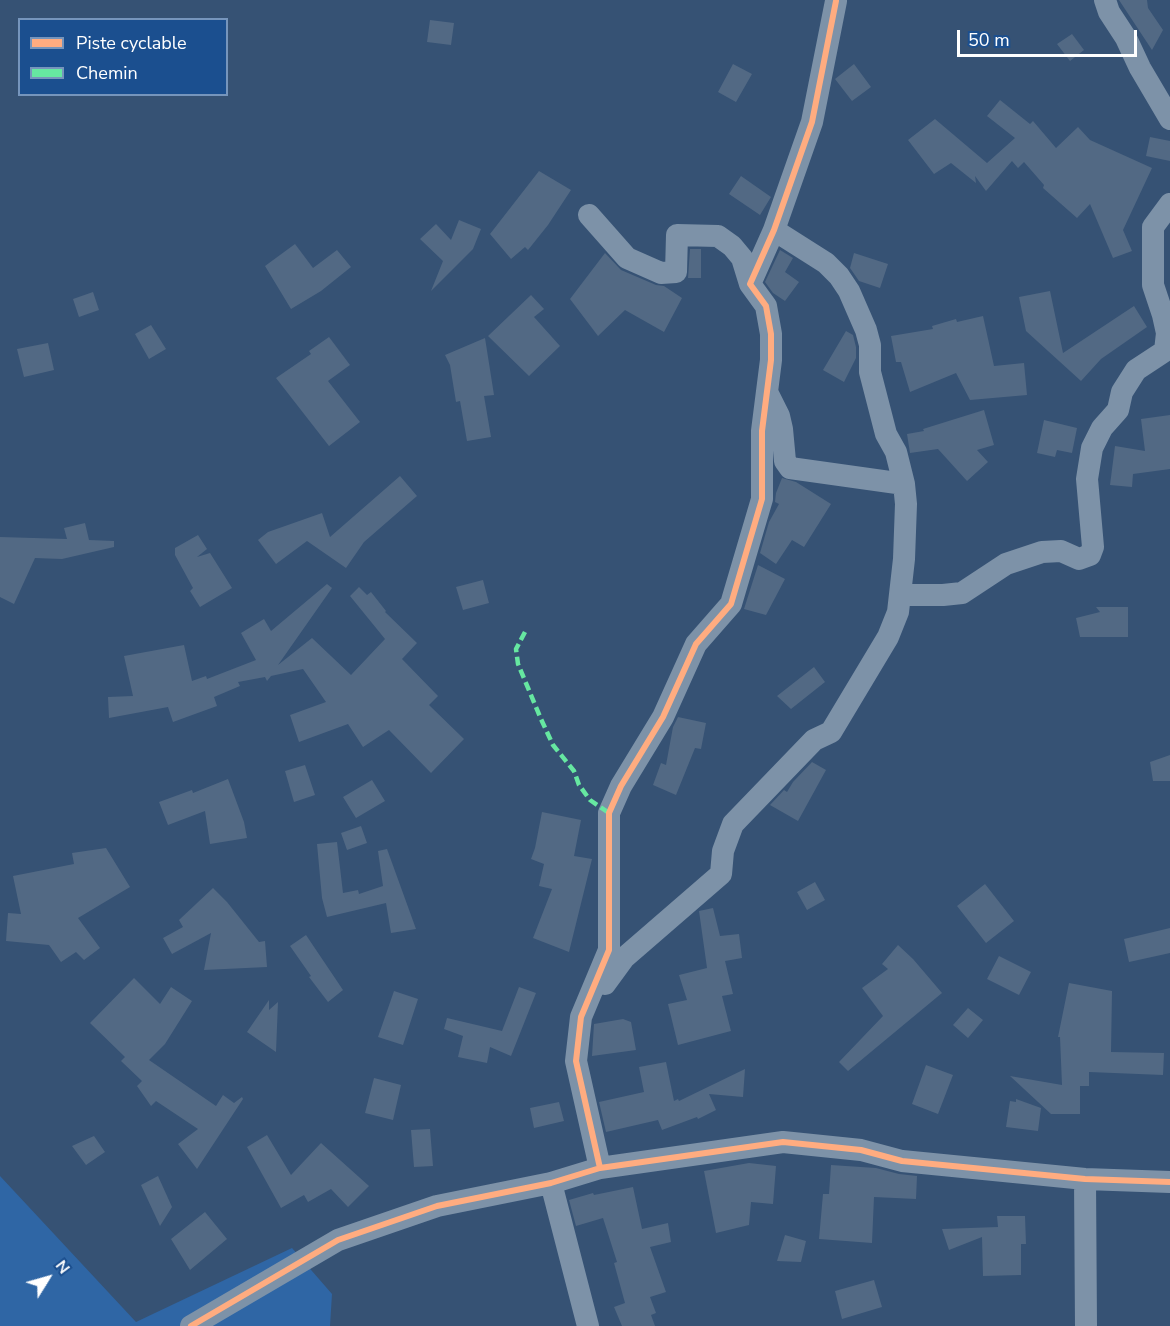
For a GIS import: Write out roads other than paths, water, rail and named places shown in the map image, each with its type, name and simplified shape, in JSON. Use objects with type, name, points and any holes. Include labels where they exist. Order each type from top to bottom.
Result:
[{"type":"street","points":[[1105,0],[1109,12],[1170,119]]},
{"type":"street","points":[[750,284],[774,230],[812,122],[836,1]]},
{"type":"street","points":[[900,596],[962,593],[1006,564],[1042,552],[1061,551],[1079,559],[1090,555],[1094,547],[1087,479],[1092,448],[1102,428],[1118,410],[1122,392],[1136,370],[1165,351],[1167,333],[1153,285],[1153,227],[1170,204]]},
{"type":"street","points":[[589,215],[627,258],[662,273],[676,272],[677,235],[718,236],[732,246],[742,258],[750,284],[766,306],[771,334],[771,360],[762,431],[762,499],[731,604],[696,644],[663,717],[621,786],[609,813],[609,950],[581,1017],[576,1061],[600,1168]]},
{"type":"street","points":[[581,1017],[624,958],[721,874],[723,851],[733,824],[814,740],[831,732],[888,637],[898,612],[906,534],[904,484],[896,452],[886,434],[870,372],[870,345],[866,330],[849,291],[826,263],[774,230]]},
{"type":"street","points":[[766,391],[778,416],[782,429],[785,461],[790,468],[904,484]]},
{"type":"street","points":[[191,1326],[338,1240],[437,1206],[551,1183],[600,1168],[783,1142],[861,1150],[902,1161],[1085,1179],[1170,1182]]},
{"type":"street","points":[[1085,1179],[1086,1326]]},
{"type":"street","points":[[551,1183],[588,1326]]}]
